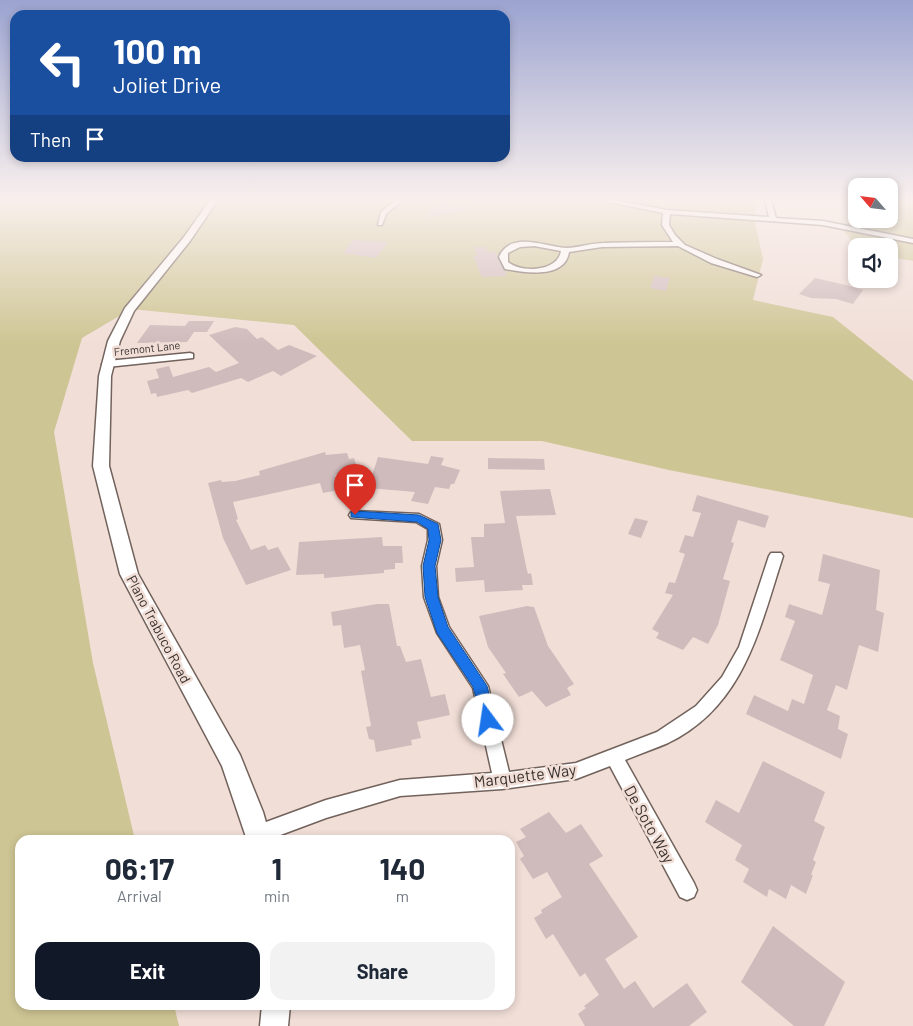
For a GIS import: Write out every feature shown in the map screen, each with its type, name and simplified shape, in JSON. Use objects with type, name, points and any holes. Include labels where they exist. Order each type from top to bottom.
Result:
[{"type":"street","name":"Plano Trabuco Road","points":[[180,248],[129,310],[114,341],[106,364],[101,427],[101,466],[129,574],[228,755],[257,835]]},
{"type":"street","points":[[512,248],[504,252],[503,258],[519,270],[551,269],[562,262],[566,256],[565,250]]},
{"type":"street","points":[[553,248],[565,250],[581,248]]},
{"type":"street","points":[[685,248],[709,259],[757,275]]},
{"type":"street","name":"Fremont Lane","points":[[106,364],[190,356]]},
{"type":"street","points":[[355,515],[419,518],[434,527],[435,540],[429,566],[431,597],[442,629],[480,686],[502,781]]},
{"type":"street","name":"Marquette Way","points":[[263,835],[326,809],[400,788],[502,781],[576,771],[663,737],[702,711],[728,682],[746,647],[776,556]]},
{"type":"street","name":"De Soto Way","points":[[614,757],[687,890]]},
{"type":"street","points":[[274,1026],[276,1010]]},
{"type":"shaded area","points":[[0,248],[761,248],[763,259],[753,300],[833,317],[913,381],[913,518],[669,470],[542,441],[412,441],[294,325],[131,309],[82,338],[54,432],[93,663],[134,835],[15,835],[15,1010],[175,1010],[179,1026],[0,1026]]},
{"type":"shaded area","points":[[898,248],[913,248],[913,261],[898,258]]},
{"type":"building","points":[[347,248],[384,248],[376,258],[343,253]]},
{"type":"building","points":[[474,248],[486,248],[488,252],[495,251],[507,276],[482,277],[473,256],[477,256]]},
{"type":"building","points":[[654,276],[670,278],[666,291],[650,288]]},
{"type":"building","points":[[815,278],[848,286],[848,288],[863,290],[853,304],[836,299],[811,298],[799,294]]},
{"type":"building","points":[[189,321],[214,321],[207,332],[194,332],[187,342],[137,343],[150,325],[185,326]]},
{"type":"building","points":[[235,327],[247,329],[257,339],[262,337],[278,350],[289,345],[317,356],[281,376],[273,371],[248,382],[241,378],[192,393],[188,390],[157,397],[156,393],[151,394],[147,381],[159,378],[156,369],[169,366],[173,377],[209,367],[216,372],[239,363],[209,335]]},
{"type":"building","points":[[325,452],[326,455],[347,453],[349,459],[354,458],[358,470],[335,475],[339,490],[323,493],[320,483],[233,502],[238,519],[236,520],[251,550],[265,545],[268,550],[278,547],[291,570],[246,585],[223,538],[208,483],[221,480],[222,482],[235,481],[260,475],[259,471]]},
{"type":"building","points":[[431,456],[444,458],[441,465],[460,470],[454,484],[451,484],[449,489],[435,487],[428,504],[411,501],[415,492],[368,488],[378,457],[428,464]]},
{"type":"building","points":[[488,458],[544,459],[545,470],[488,469]]},
{"type":"building","points":[[550,489],[556,515],[516,516],[526,566],[528,574],[531,573],[533,585],[522,585],[523,590],[485,592],[484,580],[456,582],[455,568],[474,567],[471,537],[484,537],[484,524],[505,523],[500,491]]},
{"type":"building","points":[[697,495],[769,516],[765,528],[738,520],[731,542],[734,543],[723,579],[730,581],[718,625],[708,644],[693,637],[683,650],[656,638],[659,633],[652,629],[673,595],[665,593],[669,582],[675,583],[685,554],[679,552],[685,535],[693,537],[701,513],[692,511]]},
{"type":"building","points":[[635,518],[648,521],[641,538],[628,534]]},
{"type":"building","points":[[382,537],[383,546],[402,546],[403,563],[395,563],[395,569],[384,570],[384,573],[324,578],[324,574],[296,575],[299,542]]},
{"type":"building","points":[[823,554],[880,570],[876,610],[884,613],[878,652],[859,645],[847,690],[836,685],[827,710],[840,716],[838,729],[848,734],[841,759],[746,714],[754,695],[788,711],[792,699],[804,704],[813,675],[780,660],[795,621],[785,617],[789,604],[822,615],[830,584],[818,581]]},
{"type":"building","points":[[377,604],[389,604],[397,646],[400,646],[406,662],[421,659],[431,697],[445,694],[450,715],[417,722],[421,738],[411,740],[412,745],[376,752],[374,740],[369,739],[366,727],[371,726],[361,671],[365,670],[360,645],[344,648],[341,625],[333,626],[331,612]]},
{"type":"building","points":[[527,606],[534,607],[548,646],[574,684],[567,688],[571,695],[546,707],[532,691],[519,697],[503,674],[506,673],[488,647],[479,616]]},
{"type":"building","points":[[763,761],[825,792],[814,821],[825,827],[813,860],[816,862],[811,875],[813,875],[806,894],[791,885],[786,899],[769,889],[767,897],[743,882],[749,869],[735,860],[742,845],[705,822],[716,800],[739,813]]},
{"type":"building","points":[[549,812],[566,833],[581,824],[603,856],[589,864],[638,937],[605,959],[624,989],[635,981],[653,1008],[687,983],[707,1012],[689,1026],[585,1026],[578,1014],[586,1008],[584,1006],[599,995],[585,973],[580,977],[553,934],[546,939],[534,918],[542,913],[541,910],[562,897],[547,872],[533,879],[520,859],[524,856],[516,842],[526,837],[520,829]]},
{"type":"building","points":[[773,926],[845,982],[824,1026],[794,1026],[741,982]]},
{"type":"route","points":[[355,515],[419,518],[434,527],[435,540],[429,566],[431,597],[442,629],[480,686],[488,720]]}]
